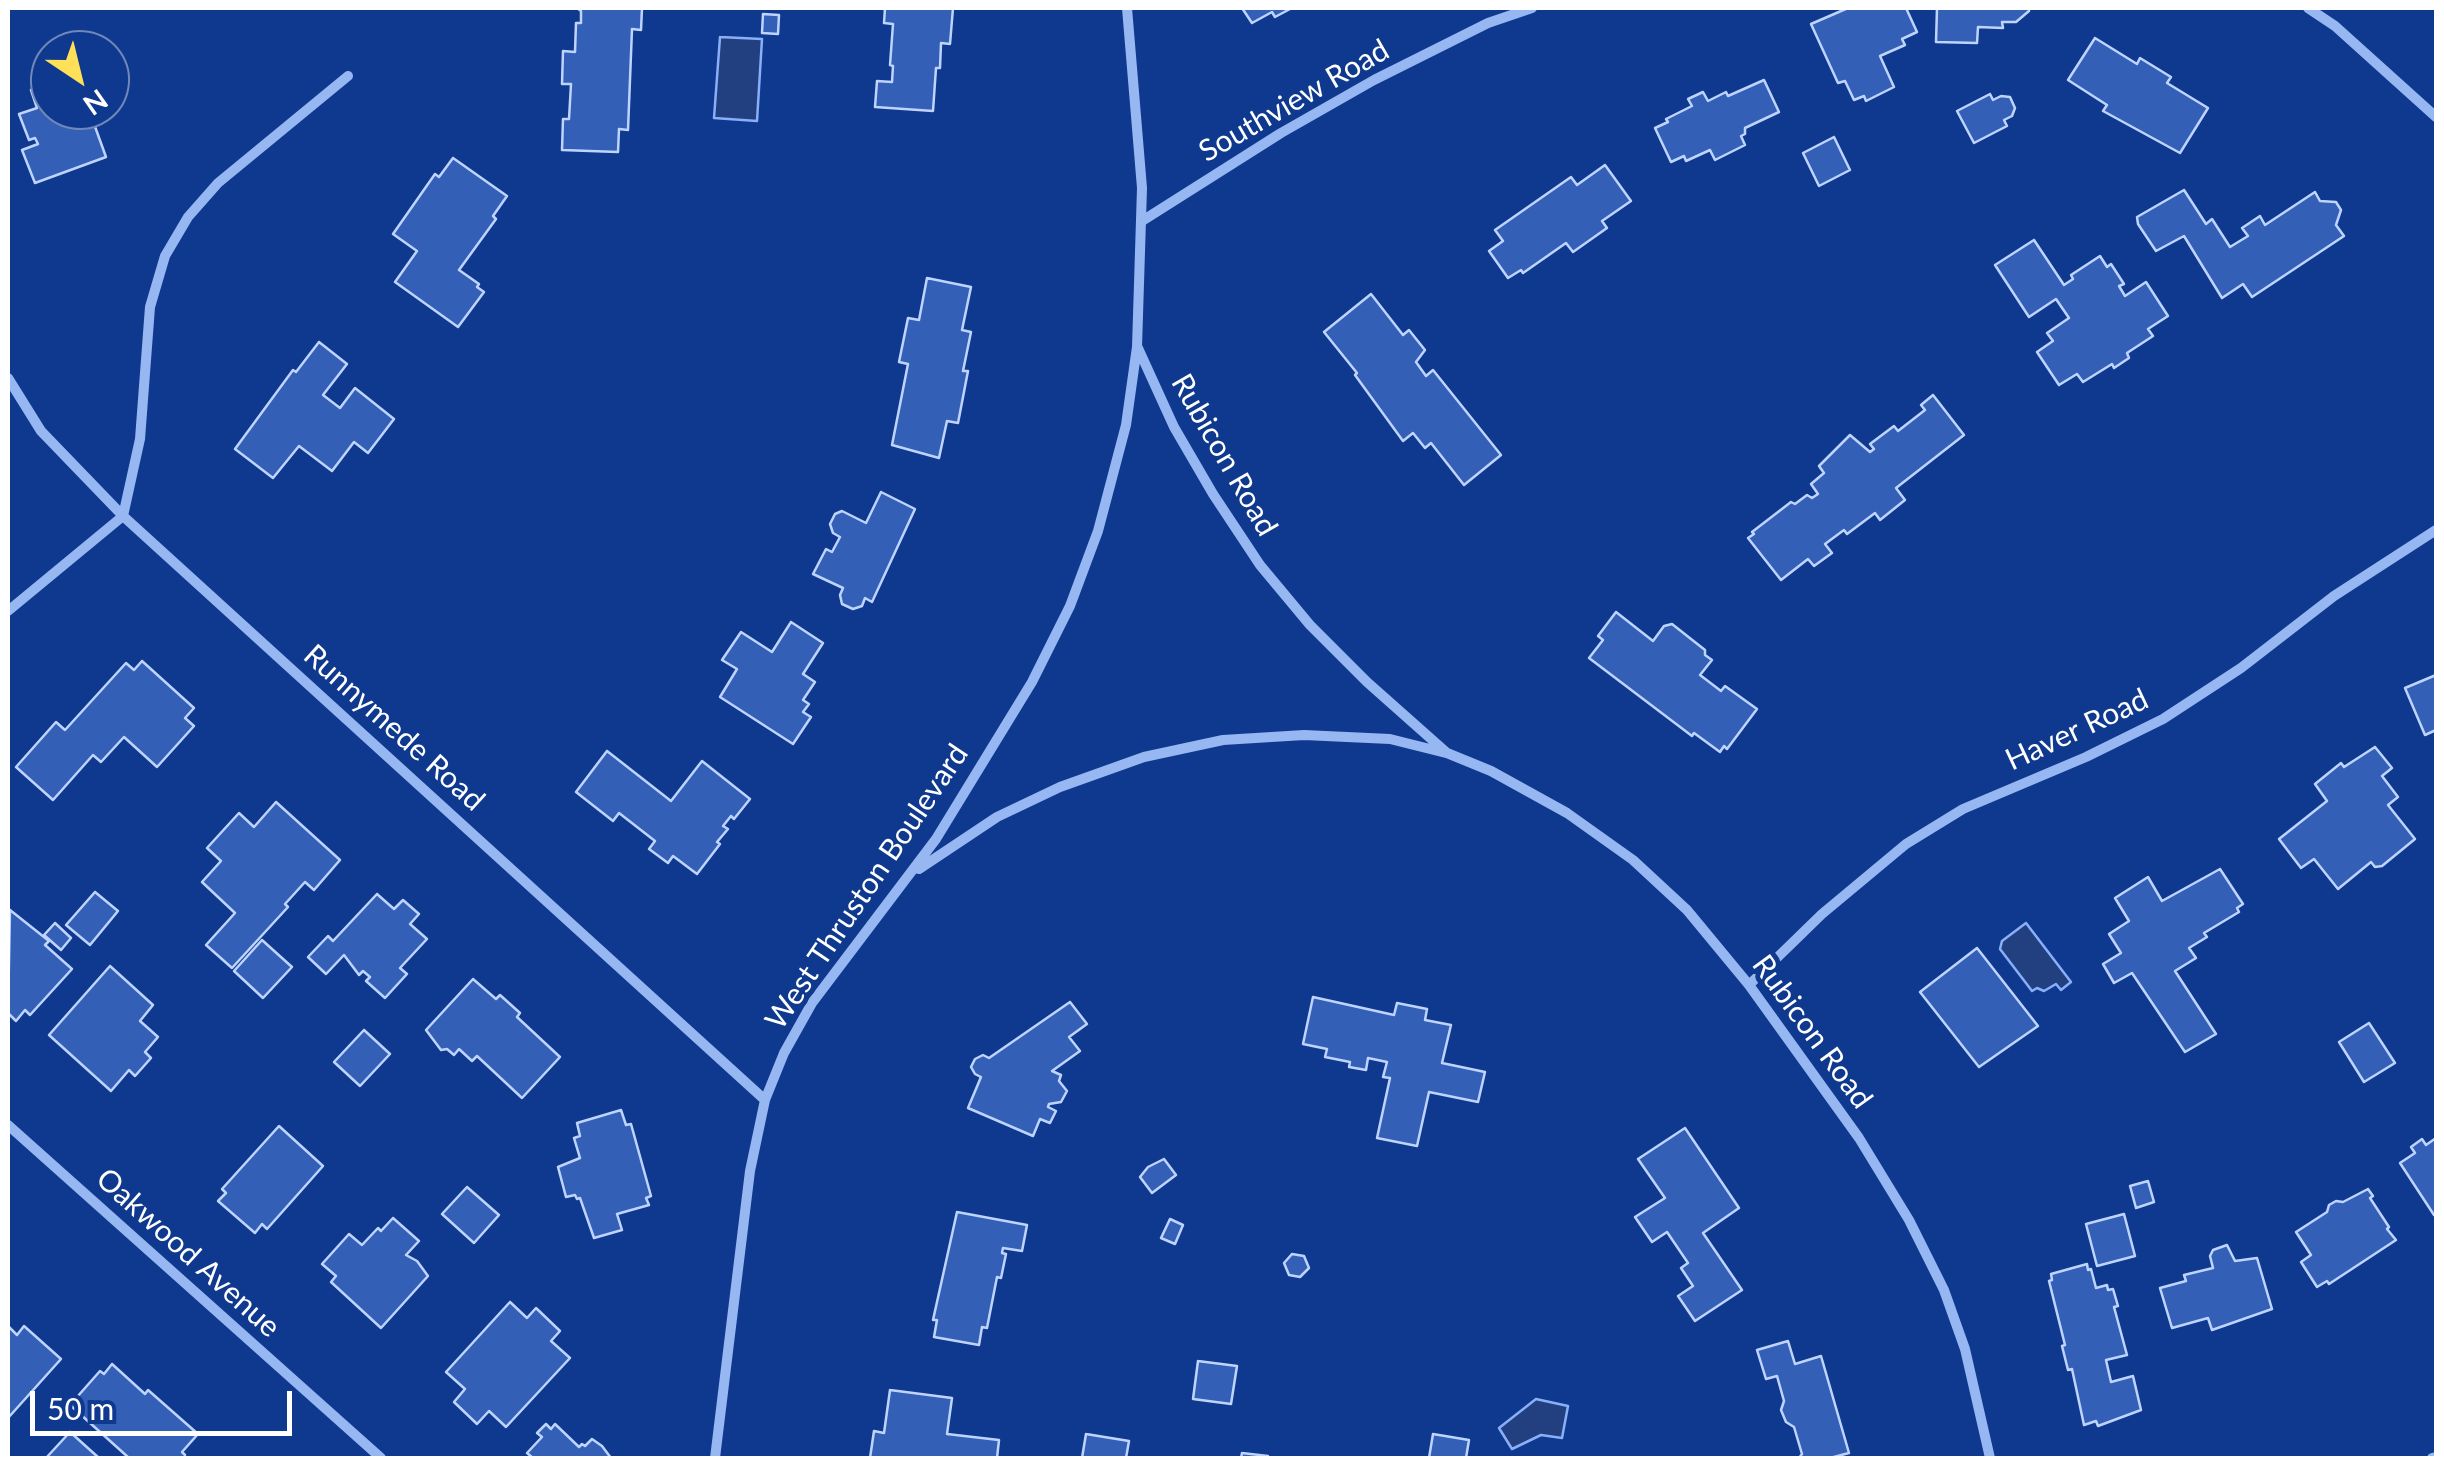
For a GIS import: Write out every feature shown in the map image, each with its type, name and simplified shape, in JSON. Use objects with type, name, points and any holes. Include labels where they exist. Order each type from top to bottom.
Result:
[{"type":"street","name":"West Thruston Boulevard","points":[[714,1458],[750,1171],[765,1100],[784,1053],[812,1003],[912,874],[1032,682],[1070,606],[1098,531],[1126,425],[1137,347],[1142,221],[1127,8]]},
{"type":"street","name":"Southview Road","points":[[1142,221],[1281,133],[1374,80],[1488,24],[1532,8]]},
{"type":"street","points":[[2308,8],[2335,26],[2436,117]]},
{"type":"street","points":[[8,610],[123,516],[140,439],[150,307],[165,256],[188,217],[218,183],[348,76]]},
{"type":"street","name":"Rubicon Road","points":[[1137,347],[1174,428],[1260,565],[1310,626],[1446,753]]},
{"type":"street","name":"Runnymede Road","points":[[8,378],[41,431],[123,516],[765,1100]]},
{"type":"street","name":"Haver Road","points":[[1749,985],[1835,902],[1906,844],[1963,809],[2086,758],[2163,719],[2241,668],[2334,596],[2436,530]]},
{"type":"street","name":"Rubicon Road","points":[[912,874],[997,817],[1070,783],[1144,757],[1222,740],[1304,735],[1390,739],[1446,753],[1491,770],[1567,813],[1633,860],[1687,910],[1749,985],[1859,1138],[1909,1220],[1944,1290],[1965,1349],[1990,1458]]},
{"type":"street","name":"Oakwood Avenue","points":[[8,1126],[381,1458]]},
{"type":"water","points":[[720,37],[762,39],[757,121],[714,118]]},
{"type":"water","points":[[2026,923],[2071,982],[2061,990],[2056,984],[2044,991],[2032,991],[2000,949],[2002,941]]},
{"type":"water","points":[[1536,1399],[1568,1406],[1562,1438],[1541,1435],[1512,1449],[1499,1428]]},
{"type":"building","points":[[577,8],[642,8],[641,30],[632,29],[628,130],[619,129],[618,152],[562,150],[563,119],[569,119],[571,84],[562,84],[563,51],[575,52],[576,23],[581,23],[581,11]]},
{"type":"building","points":[[885,8],[953,8],[950,44],[941,43],[940,68],[936,68],[933,111],[875,107],[877,81],[892,82],[893,24],[884,23]]},
{"type":"building","points":[[1242,8],[1290,9],[1275,17],[1272,12],[1252,23]]},
{"type":"building","points":[[1848,8],[1906,8],[1917,32],[1902,39],[1905,45],[1880,56],[1894,87],[1866,101],[1864,96],[1854,100],[1845,81],[1838,83],[1811,24]]},
{"type":"building","points":[[1937,8],[2029,11],[2016,22],[2002,22],[2003,28],[1978,27],[1977,43],[1936,42]]},
{"type":"building","points":[[763,14],[779,15],[778,34],[762,33]]},
{"type":"building","points":[[2095,38],[2137,64],[2140,58],[2171,77],[2167,83],[2208,108],[2180,153],[2103,111],[2107,105],[2068,80]]},
{"type":"building","points":[[1764,80],[1779,112],[1745,128],[1741,136],[1745,145],[1715,160],[1710,150],[1686,161],[1684,156],[1671,162],[1655,128],[1692,106],[1688,99],[1703,92],[1708,101]]},
{"type":"building","points":[[1990,94],[1993,100],[2010,97],[2015,108],[2012,116],[2004,120],[2007,126],[1974,143],[1957,111]]},
{"type":"building","points":[[30,110],[30,130],[96,130],[106,157],[35,183],[22,150],[38,144],[35,138],[29,140],[19,114]]},
{"type":"building","points":[[1834,137],[1850,170],[1819,186],[1803,153]]},
{"type":"building","points":[[453,158],[507,196],[493,216],[496,219],[459,270],[484,292],[458,327],[395,282],[417,251],[393,234],[435,174],[439,177]]},
{"type":"building","points":[[1605,165],[1631,201],[1602,221],[1607,228],[1573,252],[1566,243],[1523,273],[1521,270],[1508,278],[1489,251],[1503,241],[1495,230],[1571,177],[1577,185]]},
{"type":"building","points":[[2184,190],[2206,224],[2212,219],[2230,247],[2248,236],[2242,228],[2260,216],[2265,225],[2315,192],[2320,201],[2336,202],[2341,210],[2336,225],[2344,236],[2252,297],[2243,284],[2222,298],[2184,236],[2156,251],[2138,224],[2137,217]]},
{"type":"building","points":[[2034,240],[2064,285],[2073,279],[2071,275],[2100,256],[2107,267],[2111,264],[2124,284],[2119,286],[2125,296],[2146,282],[2168,316],[2148,329],[2153,336],[2127,353],[2129,358],[2114,368],[2112,364],[2083,382],[2077,374],[2059,385],[2037,352],[2053,341],[2047,333],[2069,318],[2056,299],[2029,317],[1995,265]]},
{"type":"building","points":[[927,278],[971,287],[962,330],[971,332],[963,371],[968,371],[958,423],[947,421],[939,458],[892,445],[908,364],[899,362],[908,318],[919,320]]},
{"type":"building","points":[[1371,294],[1403,335],[1409,330],[1425,350],[1416,362],[1426,376],[1433,370],[1501,455],[1464,485],[1431,443],[1425,448],[1413,433],[1403,441],[1324,332]]},
{"type":"building","points":[[319,342],[347,364],[323,395],[340,408],[355,388],[394,419],[368,453],[354,442],[332,471],[299,446],[273,478],[235,449],[293,370],[296,372]]},
{"type":"building","points":[[1933,395],[1964,435],[1896,488],[1905,500],[1880,520],[1875,513],[1847,534],[1844,530],[1825,544],[1832,553],[1814,566],[1808,559],[1781,580],[1748,538],[1752,532],[1791,502],[1795,504],[1807,495],[1812,498],[1818,494],[1811,484],[1824,473],[1819,466],[1850,435],[1870,452],[1874,449],[1870,444],[1894,426],[1898,431],[1925,410],[1921,405]]},
{"type":"building","points":[[881,492],[915,509],[872,602],[865,598],[862,606],[853,609],[842,604],[843,588],[813,574],[826,549],[832,552],[840,537],[833,533],[830,524],[835,514],[842,511],[866,523]]},
{"type":"building","points":[[1616,612],[1653,641],[1664,626],[1672,624],[1712,660],[1700,675],[1721,691],[1725,686],[1757,709],[1727,749],[1724,746],[1720,752],[1694,733],[1692,736],[1589,658],[1603,640],[1598,636]]},
{"type":"building","points":[[791,622],[823,643],[803,674],[815,682],[803,700],[809,704],[803,712],[811,717],[793,744],[720,697],[737,669],[722,660],[741,632],[772,652]]},
{"type":"building","points":[[142,661],[194,708],[185,718],[194,726],[157,767],[124,737],[101,762],[93,755],[53,800],[16,767],[56,722],[65,730],[126,663],[134,670]]},
{"type":"building","points":[[2436,675],[2436,730],[2425,735],[2405,688]]},
{"type":"building","points":[[2375,747],[2392,768],[2382,776],[2398,797],[2388,805],[2415,839],[2382,866],[2375,867],[2371,862],[2338,889],[2314,859],[2301,868],[2279,839],[2327,801],[2315,784],[2341,763],[2344,767]]},
{"type":"building","points":[[607,751],[671,801],[702,761],[750,799],[723,826],[728,829],[717,842],[720,844],[697,874],[673,856],[668,863],[649,849],[655,841],[619,813],[613,821],[576,792]]},
{"type":"building","points":[[276,802],[340,860],[314,890],[305,882],[285,904],[288,907],[232,968],[206,945],[235,913],[202,882],[221,861],[207,848],[239,813],[254,827]]},
{"type":"building","points":[[2220,869],[2243,904],[2237,908],[2239,912],[2204,933],[2207,937],[2189,948],[2196,958],[2175,971],[2216,1034],[2185,1052],[2132,973],[2114,983],[2103,964],[2121,953],[2109,934],[2129,921],[2115,898],[2148,877],[2162,901]]},
{"type":"building","points":[[95,892],[118,911],[90,945],[66,925]]},
{"type":"building","points":[[377,894],[394,909],[403,900],[419,914],[410,924],[427,939],[400,968],[407,974],[385,998],[366,981],[370,977],[363,971],[359,975],[344,955],[326,974],[308,957],[328,936],[333,941]]},
{"type":"building","points":[[10,910],[49,941],[45,945],[72,969],[30,1015],[25,1010],[16,1021],[8,1013]]},
{"type":"building","points":[[55,923],[71,938],[61,950],[44,935]]},
{"type":"building","points":[[262,940],[292,967],[263,998],[234,971]]},
{"type":"building","points":[[1977,948],[2038,1026],[1979,1067],[1920,992]]},
{"type":"building","points":[[110,966],[153,1005],[140,1021],[158,1037],[145,1052],[151,1058],[135,1076],[129,1070],[111,1091],[49,1035]]},
{"type":"building","points":[[473,979],[496,999],[500,995],[520,1013],[517,1017],[560,1057],[522,1098],[477,1056],[472,1061],[459,1049],[454,1055],[447,1049],[441,1050],[426,1030]]},
{"type":"building","points":[[1313,997],[1394,1015],[1397,1003],[1427,1009],[1425,1020],[1451,1025],[1442,1063],[1485,1072],[1478,1102],[1429,1092],[1417,1146],[1377,1138],[1390,1078],[1383,1077],[1387,1062],[1368,1058],[1366,1070],[1349,1067],[1350,1062],[1325,1057],[1327,1049],[1303,1044]]},
{"type":"building","points":[[1070,1002],[1087,1024],[1069,1037],[1080,1051],[1052,1071],[1061,1075],[1059,1081],[1067,1091],[1061,1102],[1049,1104],[1056,1111],[1050,1123],[1040,1119],[1033,1136],[968,1108],[981,1077],[971,1067],[975,1059],[983,1055],[989,1058]]},
{"type":"building","points":[[2369,1023],[2395,1063],[2364,1082],[2339,1042]]},
{"type":"building","points":[[364,1030],[390,1054],[360,1086],[334,1062]]},
{"type":"building","points":[[621,1110],[626,1125],[631,1124],[651,1196],[646,1198],[649,1205],[617,1214],[622,1230],[594,1238],[580,1198],[566,1197],[558,1167],[580,1158],[574,1138],[580,1136],[577,1123]]},
{"type":"building","points":[[279,1126],[323,1166],[267,1229],[262,1224],[255,1233],[218,1201],[226,1193],[222,1189]]},
{"type":"building","points":[[1685,1128],[1739,1208],[1703,1233],[1742,1290],[1695,1321],[1678,1296],[1693,1286],[1681,1268],[1688,1263],[1667,1232],[1652,1242],[1635,1217],[1665,1198],[1638,1159]]},
{"type":"building","points":[[2436,1138],[2434,1215],[2400,1163],[2415,1153],[2411,1147],[2422,1139],[2426,1145]]},
{"type":"building","points":[[1164,1159],[1176,1175],[1152,1193],[1140,1177],[1148,1167]]},
{"type":"building","points":[[2148,1181],[2154,1202],[2136,1208],[2130,1186]]},
{"type":"building","points":[[467,1187],[499,1215],[474,1243],[442,1214]]},
{"type":"building","points":[[2368,1189],[2396,1240],[2329,1284],[2327,1281],[2317,1287],[2301,1262],[2311,1255],[2296,1232],[2327,1212],[2329,1205]]},
{"type":"building","points":[[957,1212],[1027,1225],[1022,1251],[1003,1248],[1002,1253],[1006,1254],[1001,1278],[997,1277],[987,1328],[982,1327],[979,1345],[934,1337],[937,1320],[933,1320]]},
{"type":"building","points":[[2124,1214],[2135,1256],[2097,1266],[2086,1224]]},
{"type":"building","points":[[393,1218],[419,1241],[406,1255],[417,1261],[428,1276],[381,1328],[331,1282],[336,1276],[322,1264],[349,1234],[362,1245]]},
{"type":"building","points":[[1170,1219],[1183,1225],[1175,1244],[1161,1238]]},
{"type":"building","points":[[2227,1245],[2235,1261],[2257,1258],[2272,1309],[2212,1330],[2208,1318],[2172,1328],[2160,1288],[2186,1281],[2184,1275],[2213,1268],[2213,1250]]},
{"type":"building","points":[[1292,1254],[1304,1256],[1309,1268],[1300,1277],[1289,1275],[1284,1263]]},
{"type":"building","points":[[2087,1264],[2096,1288],[2107,1285],[2108,1290],[2113,1289],[2118,1306],[2114,1307],[2127,1355],[2106,1360],[2111,1382],[2133,1376],[2141,1410],[2098,1426],[2096,1421],[2084,1425],[2049,1281],[2051,1274]]},
{"type":"building","points":[[510,1302],[527,1318],[536,1308],[560,1331],[551,1341],[570,1358],[506,1427],[489,1411],[477,1424],[454,1402],[465,1389],[446,1372]]},
{"type":"building","points":[[8,1326],[17,1335],[24,1326],[61,1359],[8,1418]]},
{"type":"building","points":[[1788,1341],[1795,1364],[1821,1356],[1849,1453],[1830,1458],[1799,1458],[1802,1454],[1794,1427],[1786,1422],[1781,1410],[1784,1401],[1777,1376],[1766,1379],[1757,1350]]},
{"type":"building","points":[[1198,1361],[1237,1366],[1231,1404],[1193,1399]]},
{"type":"building","points":[[112,1364],[198,1434],[182,1452],[182,1458],[129,1458],[70,1405],[100,1371],[104,1374]]},
{"type":"building","points":[[890,1390],[952,1398],[947,1434],[999,1440],[997,1458],[870,1458],[874,1431],[884,1433]]},
{"type":"building","points":[[546,1424],[551,1429],[555,1424],[579,1447],[592,1439],[611,1458],[533,1458],[527,1453],[542,1437],[537,1433]]},
{"type":"building","points":[[70,1432],[99,1458],[46,1458]]},
{"type":"building","points":[[1086,1434],[1129,1441],[1126,1458],[1082,1458]]},
{"type":"building","points":[[1433,1434],[1469,1440],[1466,1458],[1429,1458]]},
{"type":"building","points":[[1242,1453],[1268,1456],[1268,1458],[1241,1458]]}]
